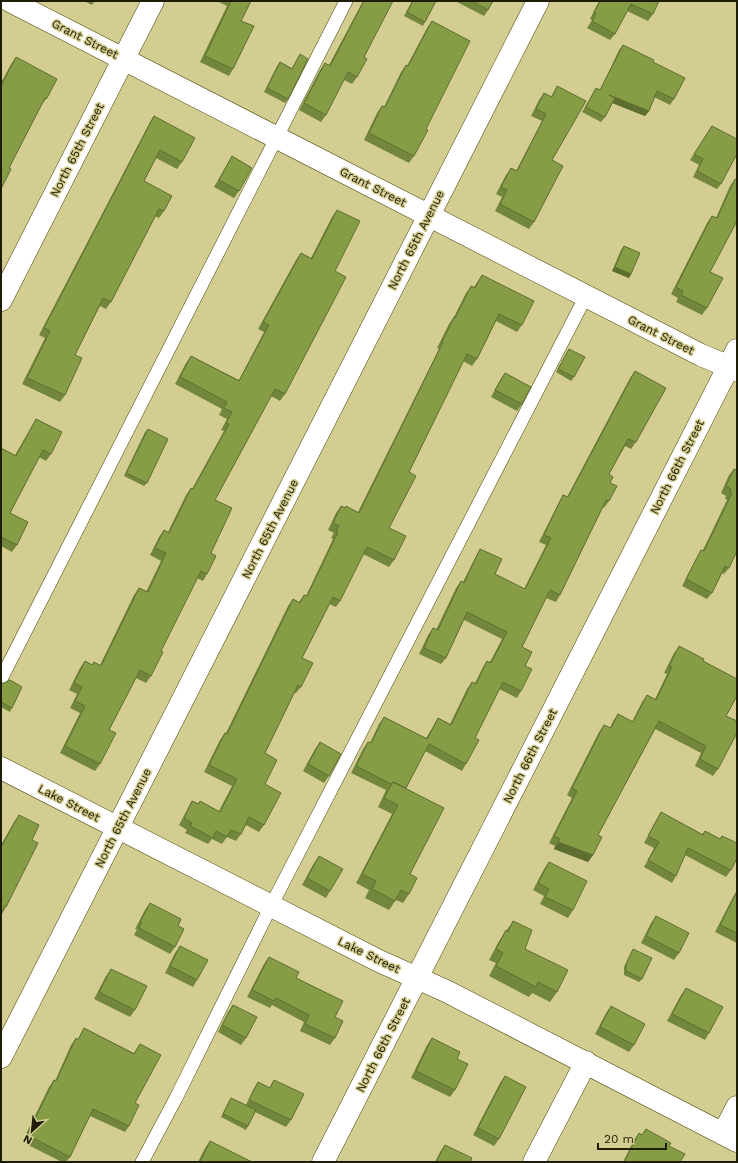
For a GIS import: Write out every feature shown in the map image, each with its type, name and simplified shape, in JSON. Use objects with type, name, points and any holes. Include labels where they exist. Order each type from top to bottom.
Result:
[{"type":"street","name":"Grant Street","points":[[10,1],[701,355],[734,362]]},
{"type":"street","name":"North 65th Street","points":[[1,300],[153,1]]},
{"type":"street","name":"North 65th Avenue","points":[[1,1057],[538,1]]},
{"type":"street","name":"North 66th Street","points":[[323,1162],[734,362]]},
{"type":"street","name":"Lake Street","points":[[1,768],[379,961],[418,978],[586,1062],[730,1138]]},
{"type":"street","points":[[534,1162],[586,1062]]},
{"type":"street","points":[[730,1138],[737,1107]]},
{"type":"lane","points":[[1,678],[346,1]]},
{"type":"lane","points":[[142,1162],[176,1098],[271,906],[586,296]]},
{"type":"building","points":[[231,1],[251,1],[241,21],[254,26],[233,69],[205,56]]},
{"type":"building","points":[[364,1],[393,1],[364,57],[367,59],[357,77],[348,72],[326,115],[304,103],[325,63],[330,66]]},
{"type":"building","points":[[413,1],[436,1],[425,22],[407,12]]},
{"type":"building","points":[[472,1],[493,1],[488,10]]},
{"type":"building","points":[[600,1],[659,1],[653,14],[631,4],[615,34],[592,21],[596,13],[594,12]]},
{"type":"building","points":[[432,21],[470,41],[426,129],[428,130],[414,156],[369,133],[382,106],[385,107],[406,65],[408,66]]},
{"type":"building","points":[[623,45],[654,60],[653,62],[685,78],[674,99],[657,91],[649,111],[609,95],[615,98],[605,117],[586,107],[596,88],[600,90]]},
{"type":"building","points":[[300,54],[308,59],[288,99],[267,88],[280,62],[292,69]]},
{"type":"building","points":[[16,57],[57,79],[47,98],[45,98],[9,168],[11,169],[1,189],[1,86]]},
{"type":"building","points":[[557,86],[586,101],[552,160],[563,166],[534,222],[500,204],[507,190],[501,187],[511,168],[517,171],[546,114],[536,109],[544,93],[552,97]]},
{"type":"building","points":[[154,116],[195,138],[182,162],[160,150],[144,181],[172,196],[164,211],[159,209],[111,302],[103,298],[75,355],[82,358],[65,395],[27,378],[50,331],[44,328]]},
{"type":"building","points":[[712,126],[737,139],[737,154],[721,184],[697,171],[703,159],[694,154]]},
{"type":"building","points":[[232,156],[252,168],[239,191],[219,180]]},
{"type":"building","points":[[735,179],[737,180],[737,221],[710,272],[723,278],[707,308],[681,295],[683,291],[676,287],[712,216],[717,218]]},
{"type":"building","points":[[337,210],[360,221],[335,271],[346,277],[285,394],[275,389],[215,500],[232,508],[211,553],[216,556],[207,574],[201,571],[161,651],[163,652],[151,676],[140,670],[109,730],[116,733],[100,764],[65,746],[85,706],[75,701],[82,687],[74,683],[85,661],[92,665],[94,662],[101,666],[139,588],[148,592],[166,553],[155,548],[164,530],[169,533],[191,488],[193,489],[229,424],[226,423],[232,412],[224,408],[227,402],[180,377],[191,356],[239,381],[269,325],[263,322],[301,253],[312,259]]},
{"type":"building","points":[[624,246],[640,253],[631,274],[615,267]]},
{"type":"building","points":[[482,275],[534,301],[522,325],[499,314],[477,359],[467,354],[409,472],[416,476],[389,528],[406,536],[394,560],[367,547],[340,601],[333,597],[302,658],[313,663],[301,687],[298,685],[265,753],[277,760],[265,784],[281,793],[264,825],[249,817],[241,834],[231,830],[227,837],[216,831],[213,838],[190,826],[192,823],[184,818],[192,801],[199,804],[200,801],[220,812],[237,779],[209,765],[225,733],[227,734],[293,599],[300,603],[304,595],[307,596],[338,532],[336,531],[339,526],[333,523],[341,506],[345,508],[346,506],[359,513],[454,317],[455,318],[471,286],[475,288]]},
{"type":"building","points":[[569,349],[585,357],[574,377],[558,369]]},
{"type":"building","points":[[635,371],[666,388],[636,442],[628,439],[609,474],[613,477],[610,483],[617,486],[609,501],[606,500],[560,595],[550,590],[522,647],[532,652],[525,666],[532,669],[521,691],[503,682],[475,738],[479,740],[466,764],[429,744],[406,788],[393,782],[391,784],[356,766],[368,742],[371,743],[384,717],[427,739],[438,718],[451,725],[472,682],[476,684],[487,661],[491,663],[507,632],[467,612],[446,658],[424,648],[433,628],[438,630],[461,581],[464,583],[480,549],[502,559],[495,574],[525,589],[551,538],[544,535],[563,495],[568,497]]},
{"type":"building","points":[[505,373],[531,387],[522,404],[495,390]]},
{"type":"building","points":[[36,419],[62,432],[51,454],[43,450],[10,513],[28,522],[17,545],[1,537],[1,448],[16,456]]},
{"type":"building","points":[[148,429],[168,439],[147,483],[126,473]]},
{"type":"building","points":[[734,469],[737,470],[737,551],[729,568],[725,566],[712,593],[686,579],[701,550],[704,551],[732,493],[730,492],[731,489],[726,486]]},
{"type":"building","points":[[679,646],[737,679],[737,696],[726,716],[737,721],[737,733],[718,769],[700,759],[706,746],[659,721],[598,835],[602,837],[593,855],[558,842],[560,839],[554,836],[577,791],[572,788],[604,725],[611,728],[618,714],[633,722],[647,695],[656,700],[672,667],[669,666]]},
{"type":"building","points":[[10,680],[22,687],[12,708],[1,702],[1,683]]},
{"type":"building","points":[[320,742],[341,754],[329,776],[308,764]]},
{"type":"building","points":[[393,782],[444,808],[410,874],[417,878],[409,894],[401,890],[395,901],[372,889],[376,881],[362,874],[398,805],[384,798]]},
{"type":"building","points":[[661,812],[703,835],[705,831],[720,839],[722,836],[737,843],[737,858],[731,870],[688,848],[676,876],[648,860],[659,842],[648,836]]},
{"type":"building","points":[[19,815],[39,825],[32,840],[38,843],[1,914],[1,847]]},
{"type":"building","points":[[319,856],[343,869],[330,891],[307,878]]},
{"type":"building","points":[[549,862],[587,881],[573,910],[545,897],[549,889],[538,883]]},
{"type":"building","points":[[737,891],[737,933],[720,925]]},
{"type":"building","points":[[150,903],[181,919],[178,926],[184,929],[175,947],[139,928],[142,922],[140,922]]},
{"type":"building","points":[[656,916],[689,933],[679,953],[646,936]]},
{"type":"building","points":[[513,921],[532,930],[525,949],[568,970],[557,992],[538,982],[536,987],[496,966],[503,953],[496,949],[506,930],[508,932]]},
{"type":"building","points":[[180,946],[208,960],[197,980],[170,966]]},
{"type":"building","points":[[633,949],[652,958],[642,979],[626,971],[626,964]]},
{"type":"building","points":[[269,957],[299,972],[296,978],[343,1001],[335,1017],[343,1021],[335,1038],[305,1024],[309,1015],[276,998],[274,1001],[252,990]]},
{"type":"building","points":[[111,969],[147,986],[135,1010],[99,992]]},
{"type":"building","points":[[686,988],[723,1007],[709,1033],[672,1014]]},
{"type":"building","points":[[233,1005],[257,1017],[246,1038],[222,1025]]},
{"type":"building","points":[[611,1006],[645,1024],[634,1045],[600,1027]]},
{"type":"building","points":[[84,1028],[134,1054],[140,1044],[161,1055],[135,1103],[139,1105],[129,1126],[93,1109],[70,1157],[27,1135],[54,1080],[56,1081],[76,1038],[78,1040]]},
{"type":"building","points":[[432,1038],[460,1052],[457,1059],[468,1064],[455,1090],[416,1071]]},
{"type":"building","points":[[505,1076],[526,1087],[499,1139],[478,1128]]},
{"type":"building","points":[[274,1080],[304,1094],[291,1120],[249,1100],[258,1082],[270,1088]]},
{"type":"building","points":[[231,1098],[256,1110],[248,1126],[223,1114]]},
{"type":"building","points":[[646,1129],[671,1143],[669,1146],[685,1154],[680,1162],[624,1162],[639,1133],[642,1135]]},
{"type":"building","points":[[210,1141],[252,1162],[200,1162]]},
{"type":"building","points":[[445,1145],[472,1158],[470,1162],[436,1162]]}]
